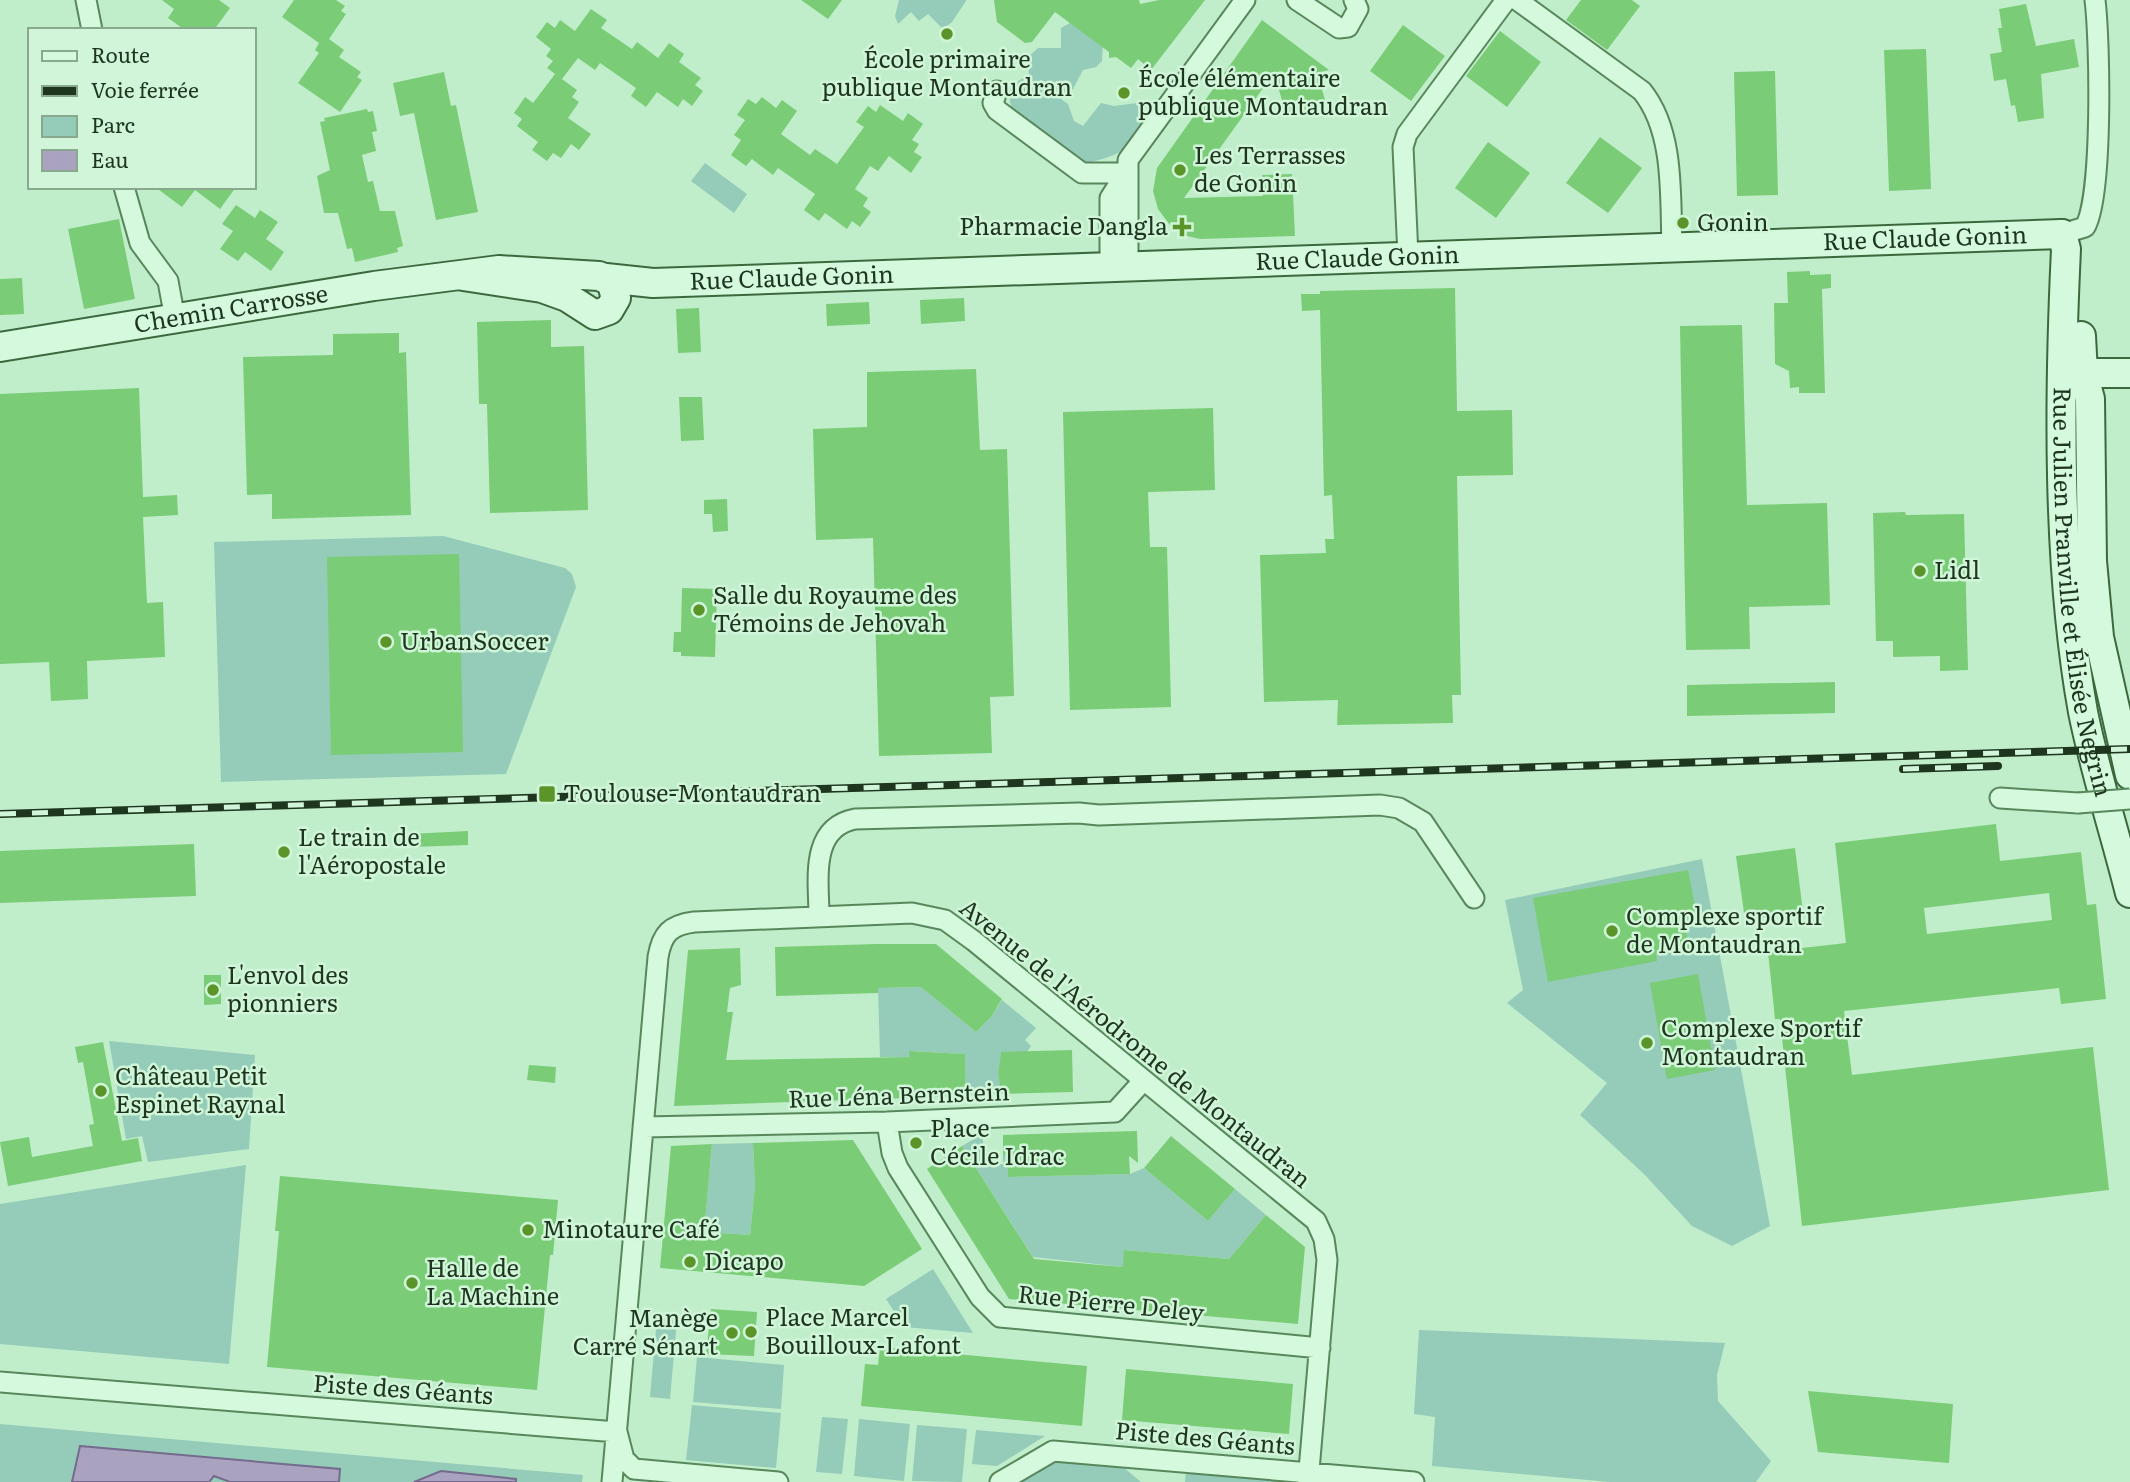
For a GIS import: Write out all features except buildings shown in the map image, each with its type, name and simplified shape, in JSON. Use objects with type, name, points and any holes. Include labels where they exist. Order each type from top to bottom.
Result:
[{"type":"street","points":[[86,0],[92,28]]},
{"type":"street","points":[[1119,265],[1110,198],[1126,173],[1128,160],[1245,0]]},
{"type":"street","points":[[1297,0],[1339,28],[1348,27],[1354,18],[1358,9],[1354,0]]},
{"type":"street","points":[[1408,256],[1403,147],[1407,134],[1506,0]]},
{"type":"street","points":[[1517,0],[1642,91],[1650,100],[1661,127],[1668,161],[1672,247]]},
{"type":"street","points":[[2095,0],[2097,146],[2092,213],[2085,227],[2062,234],[2066,249],[2073,373],[2130,373]]},
{"type":"street","points":[[997,91],[993,103],[997,110],[1082,173],[1126,173]]},
{"type":"street","points":[[125,189],[140,243],[168,281],[175,319]]},
{"type":"street","name":"Rue Claude Gonin","points":[[604,284],[2062,234]]},
{"type":"street","name":"Rue Julien Pranville et Élisée Negrin","points":[[2062,234],[2073,245],[2080,266],[2081,342],[2073,373],[2067,572],[2073,642],[2084,714],[2130,892]]},
{"type":"street","name":"Chemin Carrosse","points":[[0,347],[415,280],[499,270],[604,284]]},
{"type":"street","name":"Chemin Carrosse","points":[[463,276],[542,288],[579,305],[577,291],[585,279],[604,284]]},
{"type":"street","name":"Rue Julien Pranville et Élisée Negrin","points":[[2073,373],[2088,387],[2091,407],[2092,561],[2099,637],[2130,775]]},
{"type":"street","points":[[2000,798],[2078,803],[2130,799]]},
{"type":"street","points":[[819,917],[821,848],[837,825],[855,819],[1079,813],[1099,815],[1380,805],[1399,808],[1423,822],[1474,898]]},
{"type":"street","name":"Avenue de l'Aérodrome de Montaudran","points":[[612,1482],[661,941],[665,933],[682,923],[912,913],[945,920],[1307,1213],[1321,1230],[1326,1260],[1309,1477]]},
{"type":"street","name":"Rue Léna Bernstein","points":[[644,1126],[887,1122],[1115,1112],[1143,1081]]},
{"type":"street","name":"Rue Pierre Deley","points":[[887,1122],[892,1153],[898,1168],[980,1297],[1000,1317],[1320,1348]]},
{"type":"street","name":"Piste des Géants","points":[[0,1382],[617,1432]]},
{"type":"street","points":[[617,1432],[624,1459],[634,1469],[778,1482]]},
{"type":"street","name":"Piste des Géants","points":[[1000,1482],[1053,1451],[1309,1477],[1414,1482]]},
{"type":"green space","points":[[899,0],[966,1],[952,22],[943,29],[928,14],[919,21],[911,12],[898,24],[895,16]]},
{"type":"green space","points":[[1070,23],[1098,30],[1103,39],[1102,61],[1096,67],[1083,70],[1073,89],[1061,99],[1068,104],[1074,121],[1083,126],[1101,103],[1114,106],[1137,103],[1142,109],[1138,132],[1127,148],[1109,157],[1086,163],[1011,107],[1008,88],[1029,74],[1027,58],[1038,48],[1061,48],[1061,28]]},
{"type":"green space","points":[[705,163],[747,194],[734,213],[691,181]]},
{"type":"green space","name":"UrbanSoccer","points":[[443,536],[565,568],[572,574],[576,587],[506,774],[221,782],[214,542]]},
{"type":"green space","name":"Complexe Sportif Montaudran","points":[[1702,859],[1770,1226],[1732,1246],[1692,1226],[1644,1174],[1580,1115],[1607,1083],[1507,1003],[1523,990],[1505,900]]},
{"type":"green space","points":[[921,987],[976,1032],[991,1017],[1002,1000],[1036,1028],[1025,1040],[1031,1046],[1027,1052],[1001,1053],[998,1073],[1001,1094],[966,1096],[965,1054],[910,1051],[910,1057],[880,1057],[878,988]]},
{"type":"green space","points":[[109,1041],[255,1055],[249,1149],[148,1162],[142,1136],[126,1139]]},
{"type":"green space","points":[[983,1136],[983,1164],[1003,1164],[1003,1155],[1008,1155],[1008,1177],[1130,1174],[1144,1168],[1208,1221],[1235,1189],[1266,1215],[1229,1259],[1125,1250],[1123,1267],[1033,1257],[962,1146]]},
{"type":"green space","points":[[753,1143],[755,1186],[750,1235],[704,1232],[712,1144]]},
{"type":"green space","points":[[246,1165],[229,1364],[0,1344],[0,1204]]},
{"type":"green space","points":[[933,1269],[973,1333],[904,1327],[886,1299]]},
{"type":"green space","points":[[657,1318],[677,1320],[670,1399],[650,1397]]},
{"type":"green space","points":[[1419,1330],[1725,1343],[1717,1375],[1718,1401],[1771,1461],[1756,1482],[1610,1482],[1432,1466],[1435,1417],[1414,1414]]},
{"type":"green space","points":[[697,1357],[784,1365],[781,1409],[693,1402]]},
{"type":"green space","points":[[692,1405],[781,1413],[776,1468],[686,1460]]},
{"type":"green space","points":[[822,1417],[848,1419],[842,1474],[816,1472]]},
{"type":"green space","points":[[859,1419],[910,1424],[904,1481],[854,1476]]},
{"type":"green space","points":[[0,1424],[583,1475],[582,1482],[0,1482]]},
{"type":"green space","points":[[917,1425],[967,1429],[962,1482],[912,1481]]},
{"type":"green space","points":[[976,1430],[1045,1436],[997,1466],[972,1464]]},
{"type":"green space","points":[[1055,1456],[1116,1461],[1141,1482],[1011,1482]]},
{"type":"green space","points":[[1186,1469],[1283,1477],[1282,1482],[1185,1482]]},
{"type":"water","points":[[80,1446],[340,1469],[339,1482],[230,1482],[214,1476],[209,1482],[72,1482]]},
{"type":"water","points":[[441,1471],[516,1479],[516,1482],[414,1482]]},
{"type":"railway","points":[[0,814],[2130,749]]},
{"type":"railway","points":[[1903,769],[1998,766]]},
{"type":"place","name":"École primaire publique Montaudran","points":[[947,34]]},
{"type":"place","name":"École élémentaire publique Montaudran","points":[[1124,93]]},
{"type":"place","name":"Les Terrasses de Gonin","points":[[1180,170]]},
{"type":"place","name":"Gonin","points":[[1683,223]]},
{"type":"place","name":"Pharmacie Dangla","points":[[1182,227]]},
{"type":"place","name":"Lidl","points":[[1920,571]]},
{"type":"place","name":"Salle du Royaume des Témoins de Jehovah","points":[[699,610]]},
{"type":"place","name":"UrbanSoccer","points":[[386,642]]},
{"type":"place","name":"Toulouse-Montaudran","points":[[547,794]]},
{"type":"place","name":"Le train de l'Aéropostale","points":[[284,852]]},
{"type":"place","name":"Complexe sportif de Montaudran","points":[[1612,931]]},
{"type":"place","name":"L'envol des pionniers","points":[[213,990]]},
{"type":"place","name":"Complexe Sportif Montaudran","points":[[1647,1043]]},
{"type":"place","name":"Château Petit Espinet Raynal","points":[[101,1091]]},
{"type":"place","name":"Place Cécile Idrac","points":[[916,1143]]},
{"type":"place","name":"Minotaure Café","points":[[528,1230]]},
{"type":"place","name":"Dicapo","points":[[690,1262]]},
{"type":"place","name":"Halle de La Machine","points":[[412,1283]]},
{"type":"place","name":"Place Marcel Bouilloux-Lafont","points":[[751,1332]]},
{"type":"place","name":"Manège Carré Sénart","points":[[732,1333]]}]
